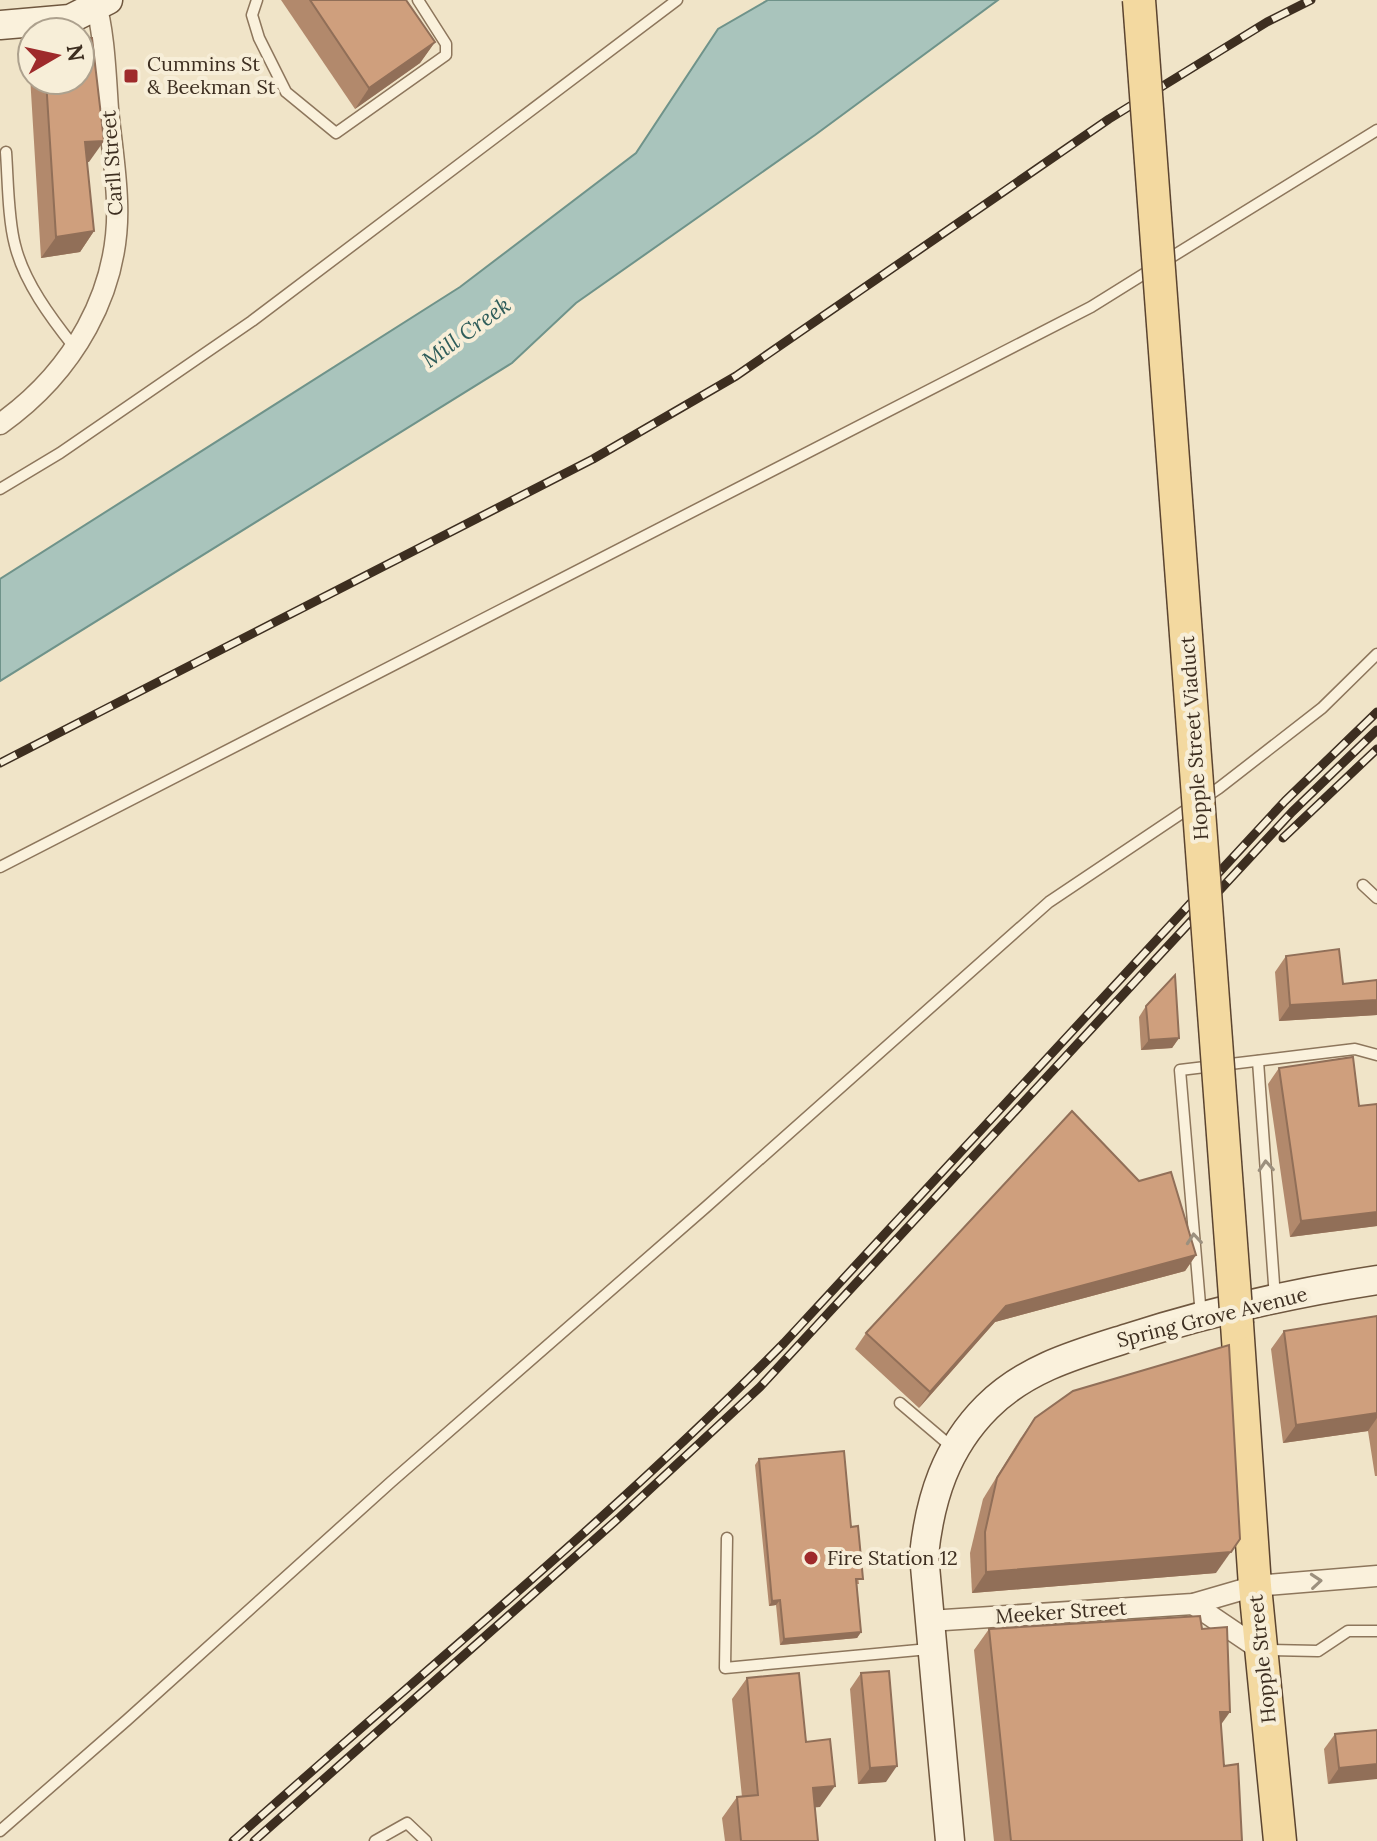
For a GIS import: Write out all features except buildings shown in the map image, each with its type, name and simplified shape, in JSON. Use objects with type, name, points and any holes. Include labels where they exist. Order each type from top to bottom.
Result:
[{"type":"main road","name":"Hopple Street Viaduct","points":[[1139,0],[1248,1476]]},
{"type":"main road","points":[[0,25],[70,19],[100,2]]},
{"type":"main road","name":"Spring Grove Avenue","points":[[950,1841],[924,1555],[928,1516],[939,1479],[954,1450],[988,1407],[1010,1387],[1060,1359],[1201,1316],[1377,1280]]},
{"type":"main road","name":"Hopple Street","points":[[1248,1476],[1255,1586],[1280,1841]]},
{"type":"street","name":"Carll Street","points":[[0,424],[43,389],[76,349],[90,324],[107,279],[116,231],[117,202],[100,2]]},
{"type":"street","name":"Meeker Street","points":[[930,1635],[1193,1604],[1255,1586],[1377,1576]]},
{"type":"street","points":[[1193,1604],[1261,1650]]},
{"type":"lane","points":[[257,0],[252,15],[259,38],[286,92],[336,133],[446,55],[446,44],[418,0]]},
{"type":"lane","points":[[0,489],[60,453],[252,321],[677,0]]},
{"type":"lane","points":[[0,867],[1091,307],[1377,130]]},
{"type":"lane","points":[[6,152],[15,245],[31,284],[76,349]]},
{"type":"lane","points":[[0,1831],[1037,912],[1219,788],[1322,708],[1377,654]]},
{"type":"lane","points":[[1363,885],[1377,898]]},
{"type":"lane","points":[[1201,1316],[1180,1070],[1355,1049],[1377,1055]]},
{"type":"lane","points":[[1258,1061],[1275,1300]]},
{"type":"lane","points":[[900,1403],[954,1450]]},
{"type":"lane","points":[[727,1538],[725,1668],[930,1635]]},
{"type":"lane","points":[[1261,1650],[1318,1651],[1348,1631],[1377,1631]]},
{"type":"lane","points":[[375,1841],[407,1823],[426,1841]]},
{"type":"water","name":"Mill Creek","points":[[768,0],[998,0],[815,135],[576,303],[512,363],[0,681],[0,579],[460,287],[636,153],[718,29]]},
{"type":"railway","points":[[0,763],[593,459],[736,376],[1109,119],[1267,22],[1311,0]]},
{"type":"railway","points":[[233,1841],[651,1472],[784,1343],[1285,801],[1377,712]]},
{"type":"railway","points":[[254,1841],[620,1517],[760,1387],[1292,812],[1377,730]]},
{"type":"railway","points":[[1283,838],[1377,749]]},
{"type":"place","name":"Cummins St & Beekman St","points":[[131,76]]},
{"type":"place","name":"Fire Station 12","points":[[811,1558]]}]
